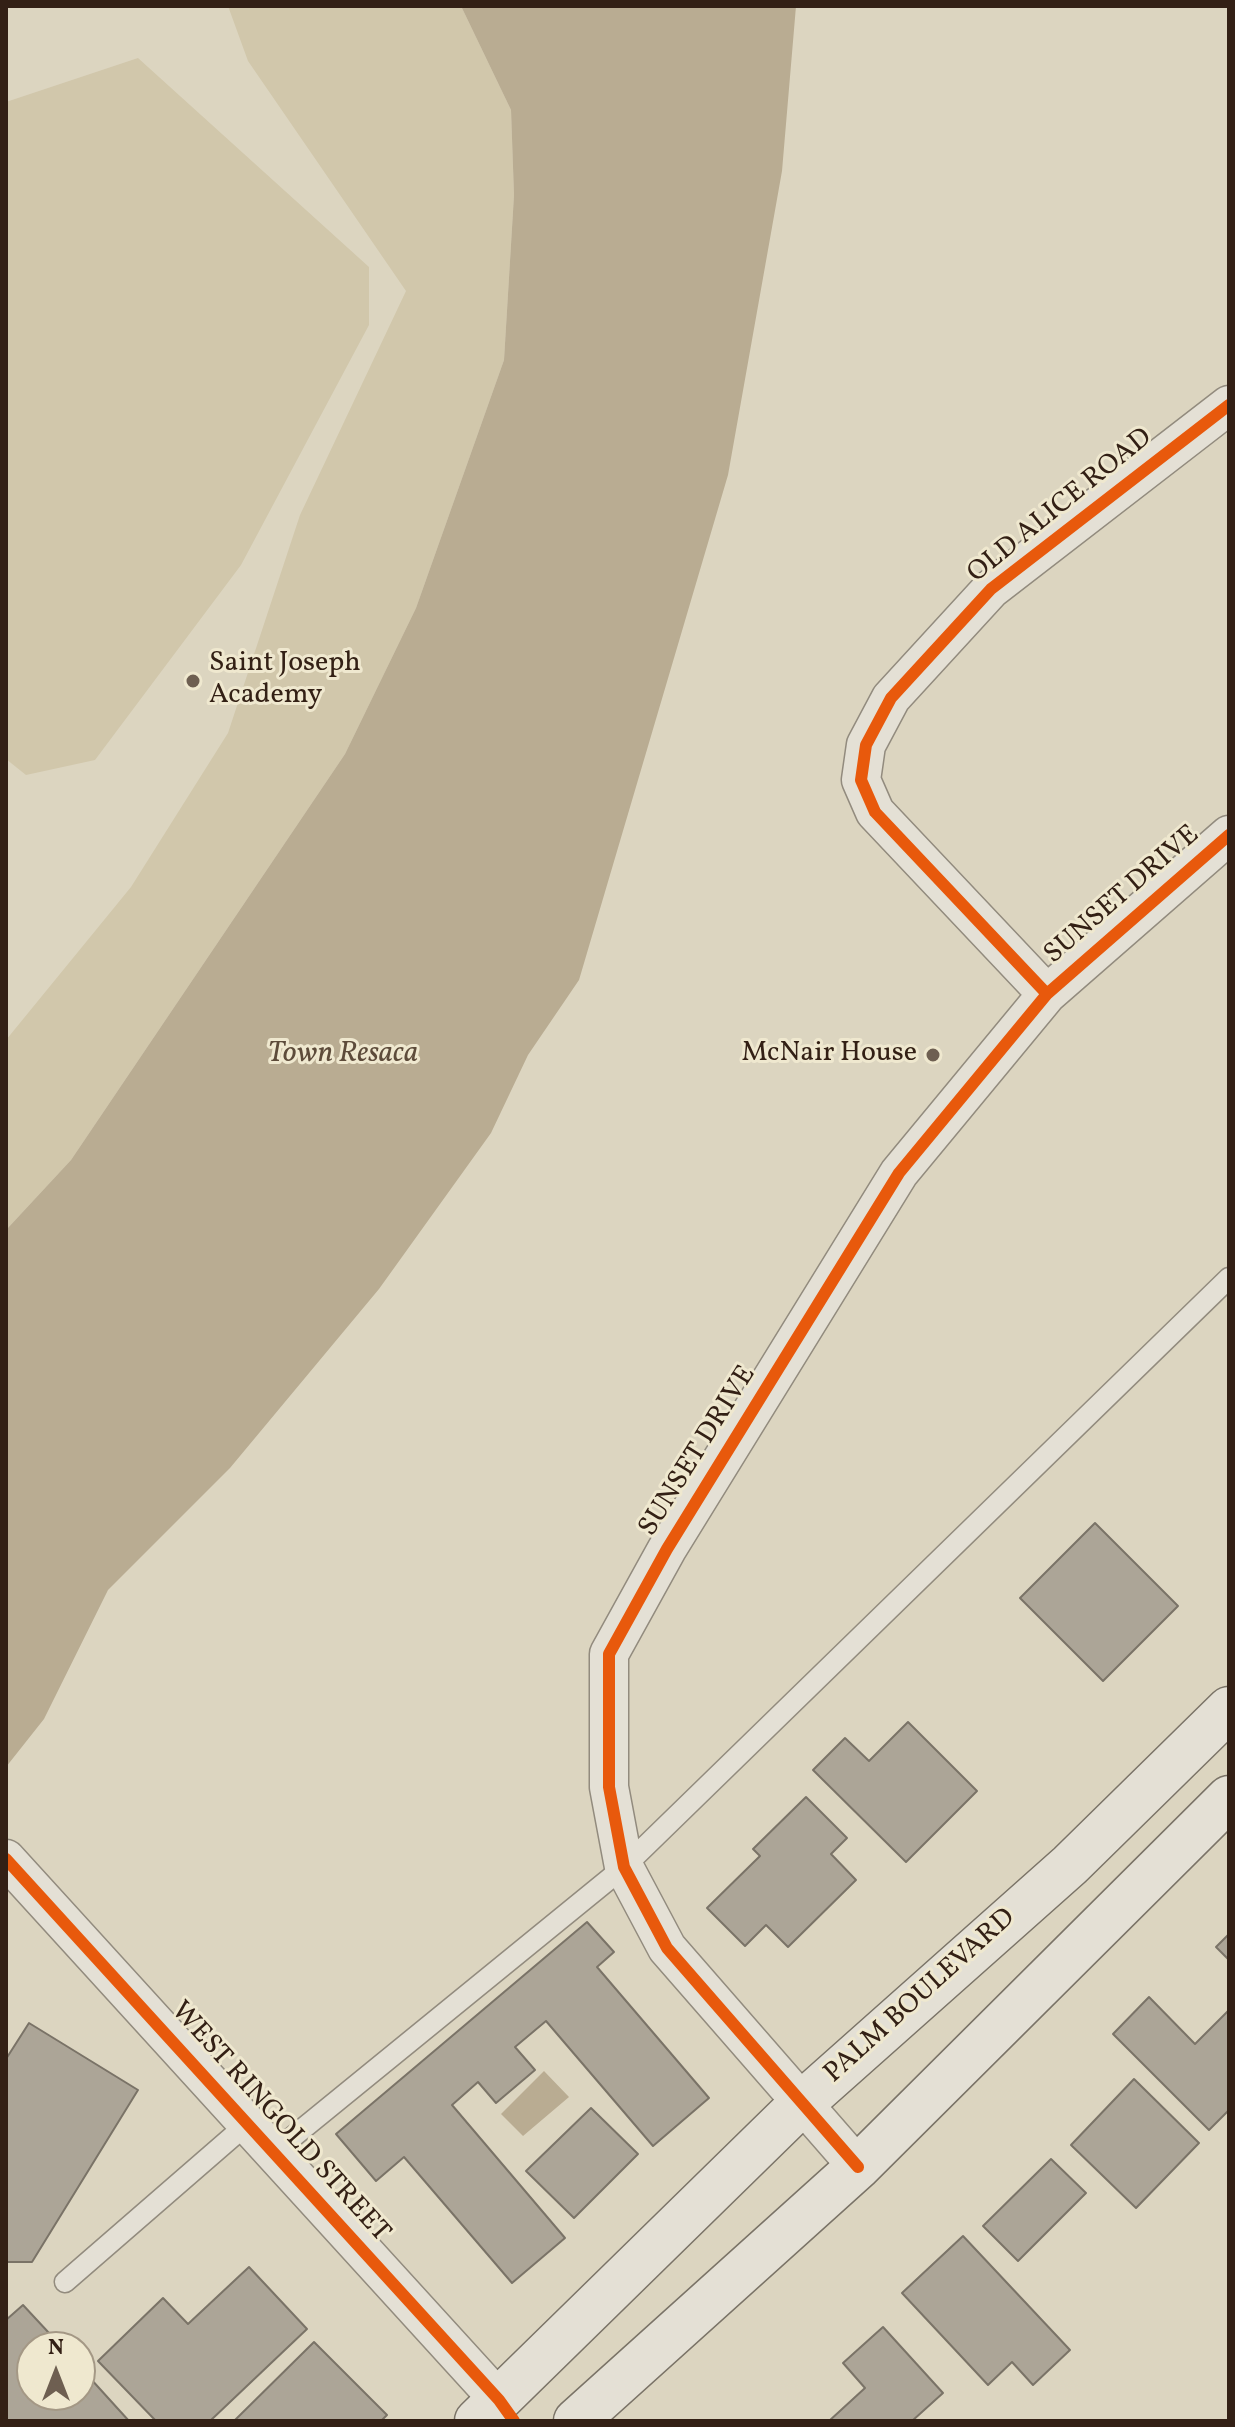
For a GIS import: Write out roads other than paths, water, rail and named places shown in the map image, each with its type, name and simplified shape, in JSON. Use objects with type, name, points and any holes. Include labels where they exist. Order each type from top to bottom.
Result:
[{"type":"main road","name":"PALM BOULEVARD","points":[[497,2414],[800,2105],[1070,1865],[1229,1709]]},
{"type":"main road","points":[[576,2421],[858,2167],[1229,1798]]},
{"type":"street","name":"OLD ALICE ROAD","points":[[1047,994],[875,812],[861,780],[866,745],[891,698],[991,589],[1229,405]]},
{"type":"street","name":"SUNSET DRIVE","points":[[858,2167],[800,2105],[667,1948],[624,1867],[609,1787],[609,1654],[667,1549],[899,1173],[1047,994],[1229,835]]},
{"type":"street","name":"WEST RINGOLD STREET","points":[[6,1859],[273,2153],[497,2414]]},
{"type":"lane","points":[[273,2153],[624,1867],[1229,1278]]},
{"type":"lane","points":[[65,2282],[247,2124]]},
{"type":"water","name":"Town Resaca","points":[[461,6],[796,6],[782,171],[728,475],[579,980],[528,1055],[491,1133],[379,1289],[230,1468],[108,1590],[44,1719],[6,1767],[6,1230],[71,1160],[345,754],[416,608],[504,360],[514,195],[511,110]]},
{"type":"water","points":[[544,2071],[569,2097],[523,2136],[501,2114]]},
{"type":"place","name":"Saint Joseph Academy","points":[[193,681]]},
{"type":"place","name":"McNair House","points":[[933,1055]]}]
